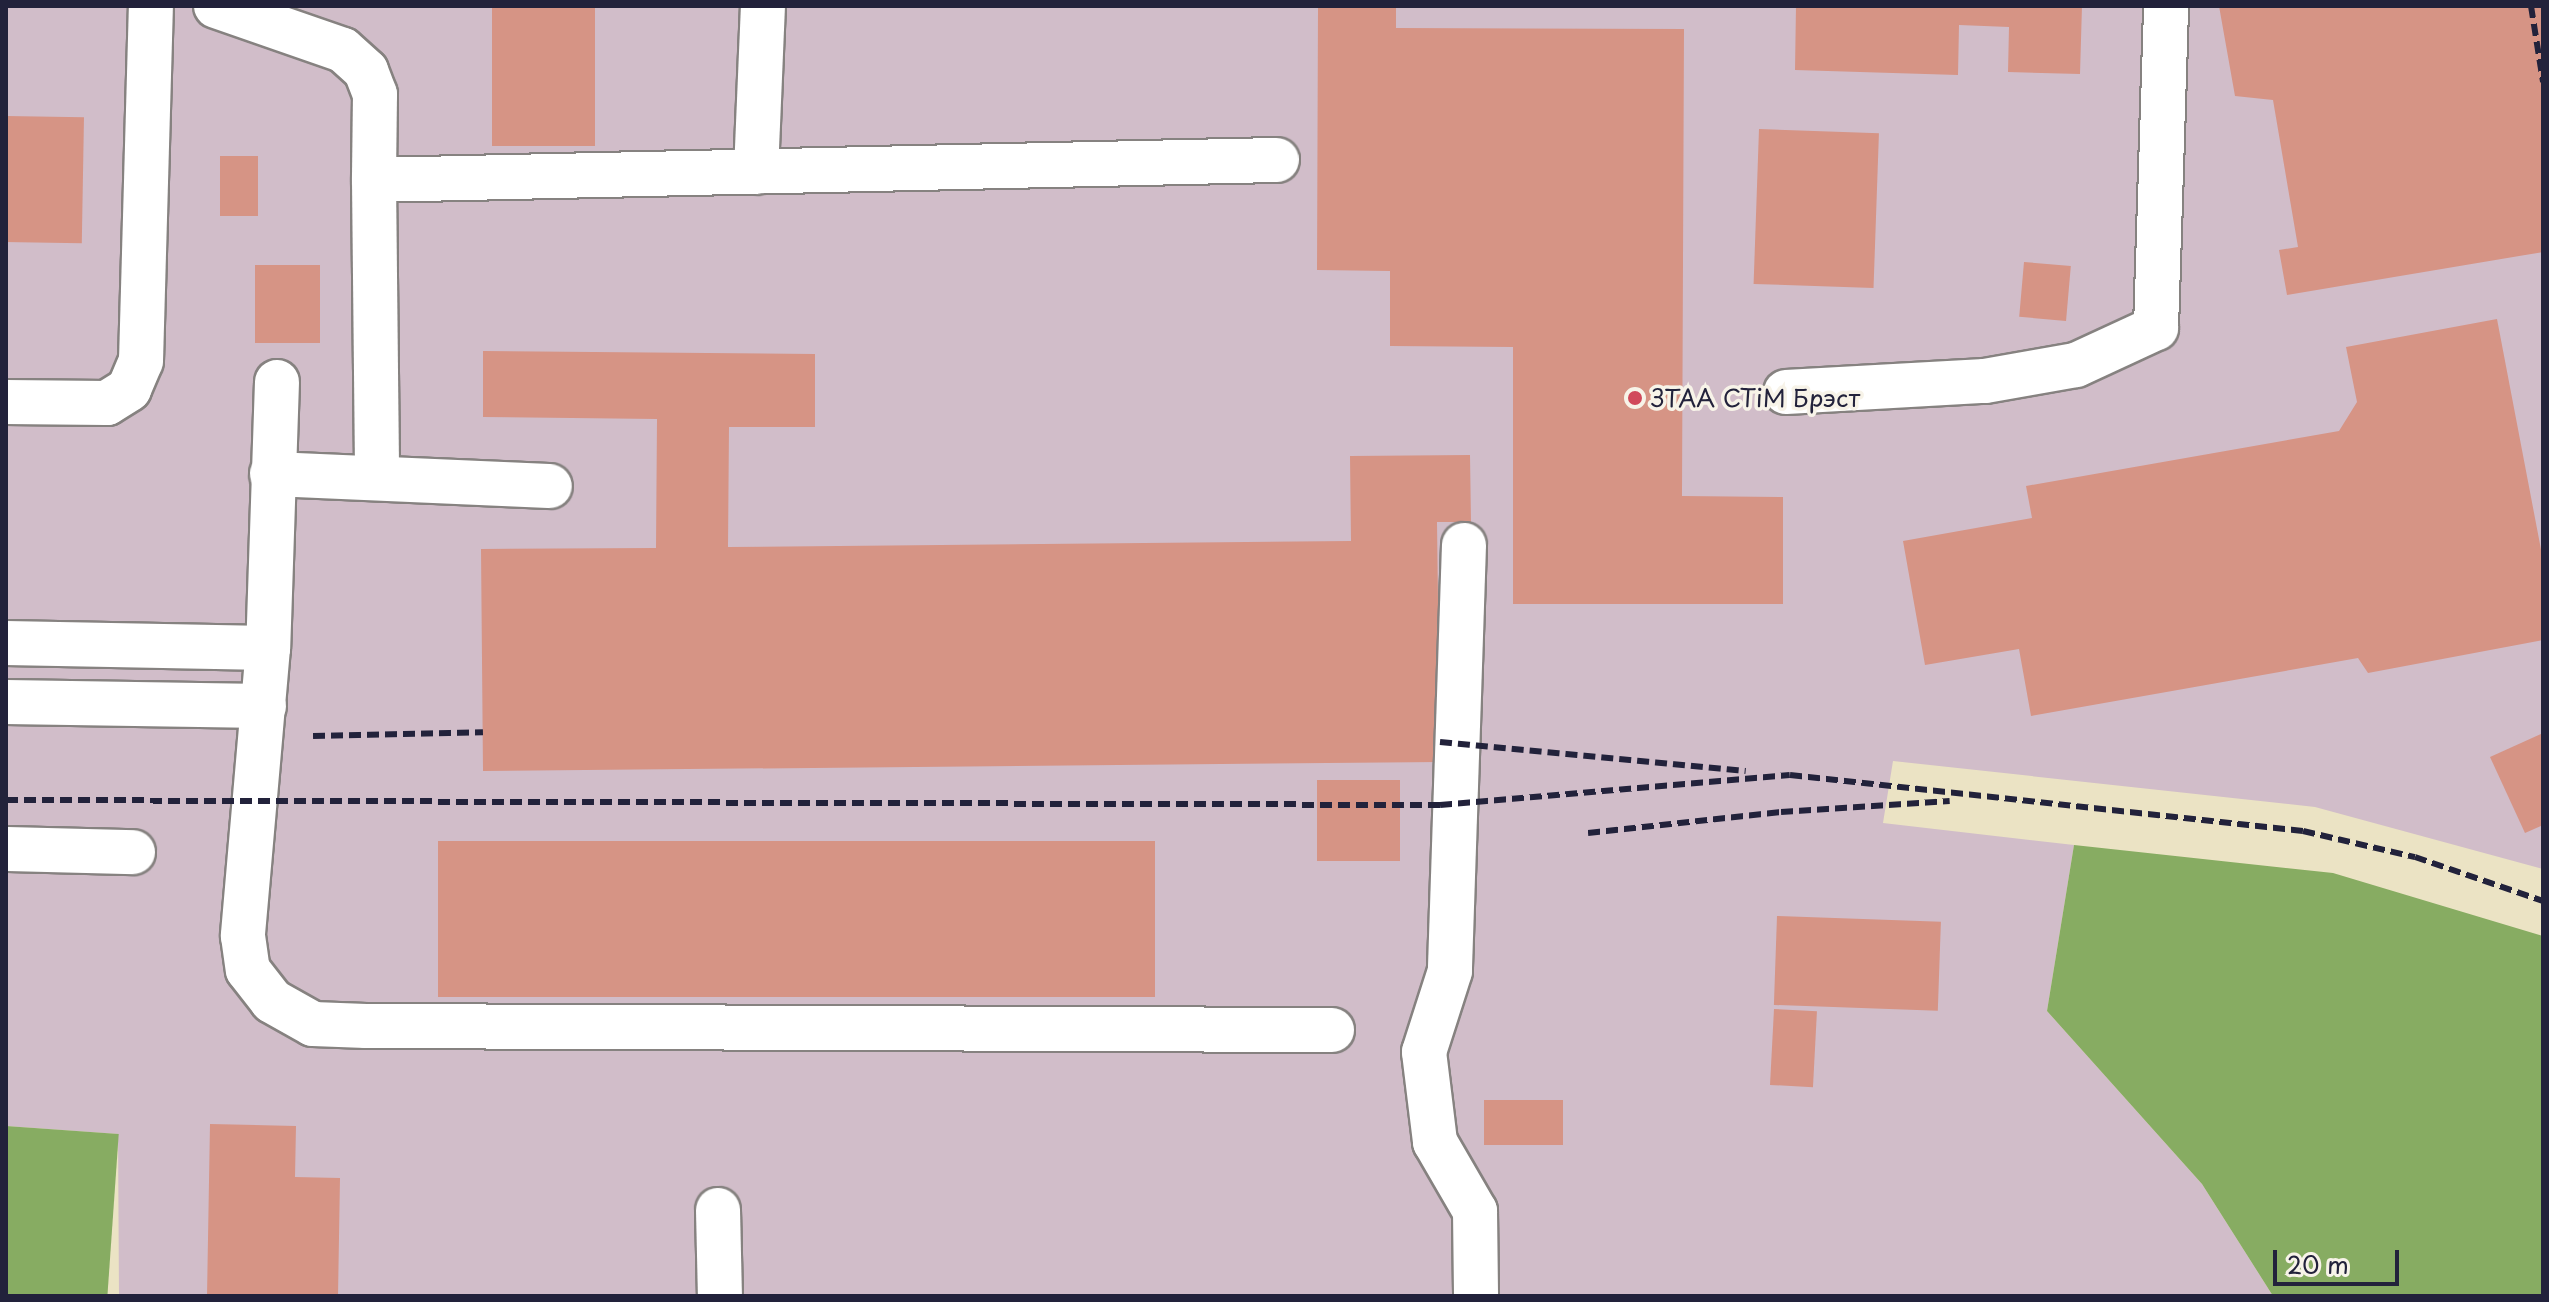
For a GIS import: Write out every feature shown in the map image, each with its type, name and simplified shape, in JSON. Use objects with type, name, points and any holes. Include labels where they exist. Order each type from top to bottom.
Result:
[{"type":"lane","points":[[6,402],[107,403],[129,389],[141,361],[151,6]]},
{"type":"lane","points":[[216,6],[343,50],[366,71],[375,94],[377,476]]},
{"type":"lane","points":[[756,172],[763,6]]},
{"type":"lane","points":[[1786,392],[1985,381],[2076,365],[2156,328],[2166,6]]},
{"type":"lane","points":[[374,180],[1277,160]]},
{"type":"lane","points":[[277,382],[268,648],[243,936],[248,970],[272,1001],[313,1024],[1332,1030]]},
{"type":"lane","points":[[272,474],[377,476],[550,486]]},
{"type":"lane","points":[[1464,545],[1450,971],[1424,1052],[1435,1142],[1475,1211],[1476,1296]]},
{"type":"lane","points":[[6,643],[268,648]]},
{"type":"lane","points":[[6,702],[264,706]]},
{"type":"lane","points":[[6,849],[133,852]]},
{"type":"lane","points":[[718,1210],[720,1296]]},
{"type":"shaded area","points":[[6,6],[2543,6],[2543,869],[2315,807],[1893,761],[1883,823],[2074,845],[2047,1011],[2202,1184],[2273,1296],[119,1296],[118,1134],[6,1126]]},
{"type":"green space","points":[[2074,845],[2333,873],[2543,936],[2543,1296],[2273,1296],[2202,1184],[2047,1011]]},
{"type":"green space","points":[[6,1126],[119,1134],[107,1296],[6,1296]]},
{"type":"building","points":[[492,6],[595,6],[595,146],[492,146]]},
{"type":"building","points":[[1318,6],[1396,6],[1396,28],[1684,29],[1682,496],[1783,497],[1783,604],[1513,604],[1513,347],[1390,346],[1390,271],[1317,270]]},
{"type":"building","points":[[1796,6],[2082,6],[2080,74],[2008,72],[2009,27],[1959,25],[1958,75],[1795,70]]},
{"type":"building","points":[[2219,6],[2543,6],[2543,252],[2287,295],[2279,250],[2298,247],[2273,100],[2235,96]]},
{"type":"building","points":[[6,116],[84,117],[82,243],[6,242]]},
{"type":"building","points":[[1759,129],[1879,133],[1874,288],[1754,284]]},
{"type":"building","points":[[220,156],[258,156],[258,216],[220,216]]},
{"type":"building","points":[[2024,262],[2071,266],[2066,321],[2019,317]]},
{"type":"building","points":[[255,265],[320,265],[320,343],[255,343]]},
{"type":"building","points":[[2497,319],[2543,560],[2543,640],[2368,673],[2358,658],[2031,716],[2019,649],[1925,665],[1903,541],[2032,518],[2026,486],[2339,431],[2357,402],[2346,347]]},
{"type":"building","points":[[483,351],[815,354],[815,427],[729,427],[728,547],[1351,541],[1350,456],[1470,455],[1471,522],[1437,522],[1440,762],[483,771],[481,549],[656,548],[657,419],[483,417]]},
{"type":"building","points":[[2543,733],[2543,825],[2525,833],[2490,757]]},
{"type":"building","points":[[1317,780],[1400,780],[1400,861],[1317,861]]},
{"type":"building","points":[[438,841],[1155,841],[1155,997],[438,997]]},
{"type":"building","points":[[1777,916],[1941,922],[1938,1011],[1774,1005]]},
{"type":"building","points":[[1774,1009],[1817,1011],[1813,1087],[1770,1085]]},
{"type":"building","points":[[1484,1100],[1563,1100],[1563,1145],[1484,1145]]},
{"type":"building","points":[[210,1124],[296,1126],[295,1177],[340,1178],[338,1296],[207,1296]]},
{"type":"railway","points":[[2531,6],[2543,82]]},
{"type":"railway","points":[[313,736],[483,732]]},
{"type":"railway","points":[[1440,742],[1746,771]]},
{"type":"railway","points":[[6,800],[1440,805],[1790,775],[2303,831],[2415,857],[2543,901]]},
{"type":"railway","points":[[1588,833],[1781,812],[1950,801]]},
{"type":"place","name":"ЗТАА СТіМ Брэст","points":[[1635,398]]}]
